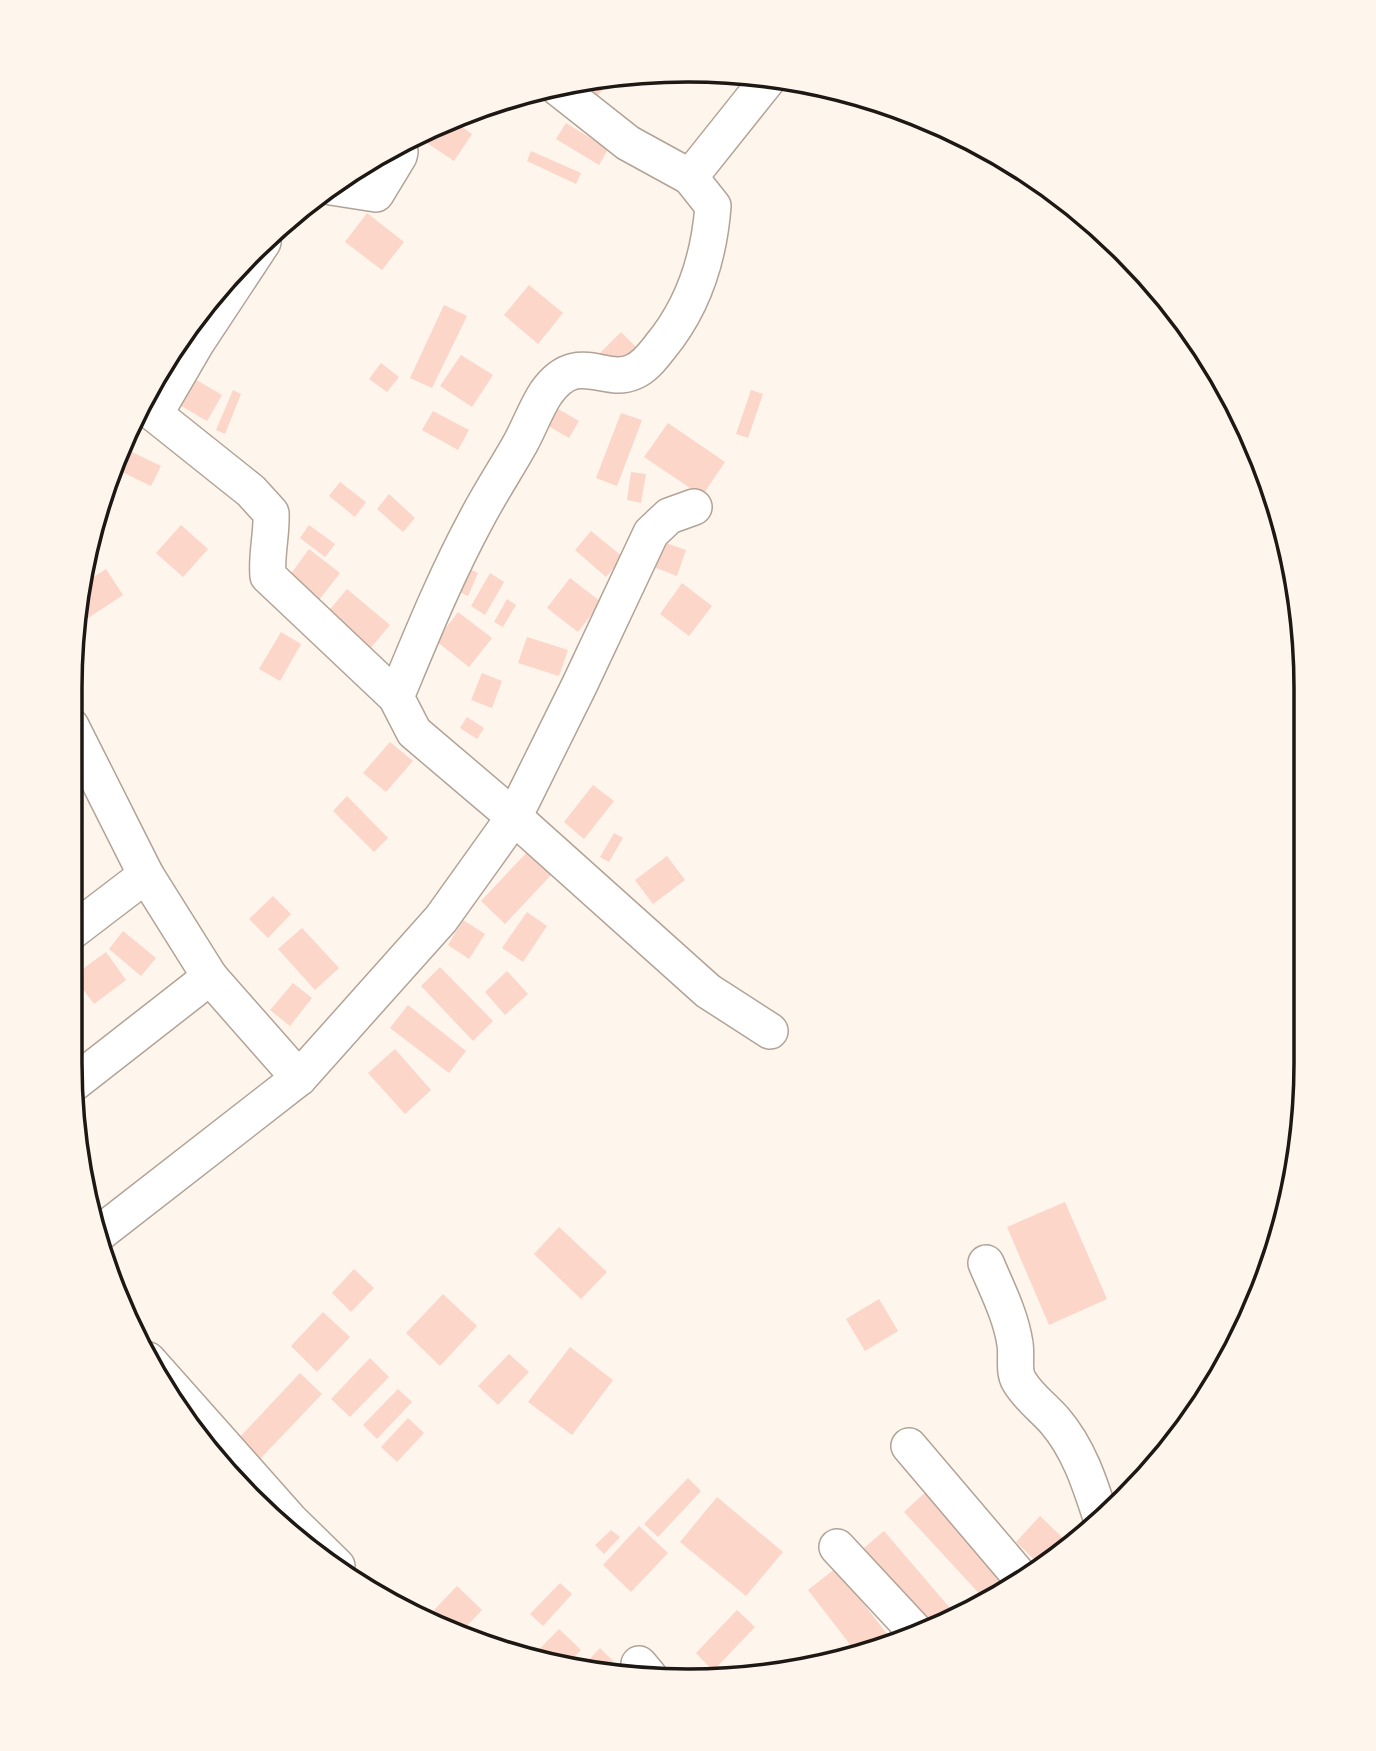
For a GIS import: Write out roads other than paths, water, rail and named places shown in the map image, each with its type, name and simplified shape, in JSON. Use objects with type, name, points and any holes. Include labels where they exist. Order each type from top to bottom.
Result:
[{"type":"street","points":[[690,177],[762,87]]},
{"type":"street","points":[[397,697],[423,632],[477,518],[531,426],[546,394],[564,375],[581,370],[632,373],[648,362],[691,303],[705,263],[712,230],[713,206],[690,177],[628,143],[567,95]]},
{"type":"street","points":[[344,189],[376,194],[399,156]]},
{"type":"street","points":[[229,294],[151,411],[251,491],[271,513],[266,555],[268,576],[397,697],[414,732],[514,817],[708,991],[770,1031]]},
{"type":"street","points":[[106,1229],[299,1079],[441,919],[514,817],[651,533],[669,516],[694,507]]},
{"type":"street","points":[[82,761],[146,875],[210,977],[299,1079]]},
{"type":"street","points":[[82,924],[146,875]]},
{"type":"street","points":[[83,1076],[210,977]]},
{"type":"street","points":[[986,1263],[1007,1313],[1015,1343],[1017,1378],[1026,1392],[1056,1422],[1073,1447],[1085,1469],[1098,1508]]},
{"type":"street","points":[[194,1414],[258,1489]]},
{"type":"street","points":[[909,1446],[1016,1572]]},
{"type":"street","points":[[837,1547],[911,1626]]}]
